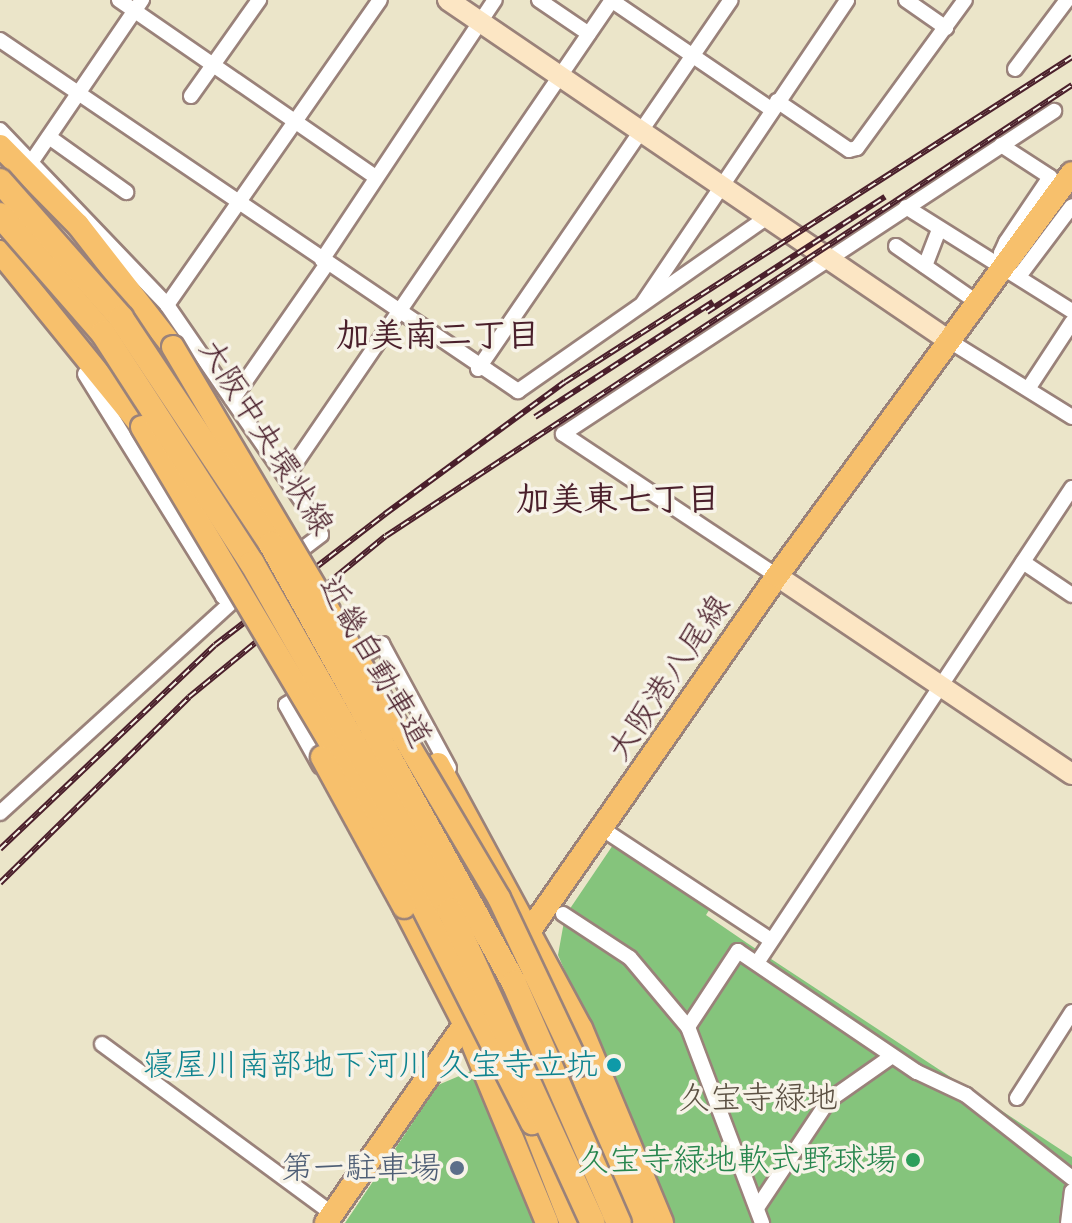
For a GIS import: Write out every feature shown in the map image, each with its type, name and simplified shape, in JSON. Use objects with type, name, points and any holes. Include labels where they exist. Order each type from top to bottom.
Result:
[{"type":"highway","name":"近畿自動車道","points":[[0,181],[121,318],[271,544],[514,983],[619,1223]]},
{"type":"highway","name":"近畿自動車道","points":[[0,215],[103,333],[245,551],[450,911],[531,1075],[593,1223]]},
{"type":"main road","name":"大阪中央環状線","points":[[0,146],[29,164],[78,225],[173,347],[244,456],[499,898],[578,1065],[644,1223]]},
{"type":"main road","name":"大阪港八尾線","points":[[330,1218],[533,933],[777,576],[948,340],[1011,269],[1072,173]]},
{"type":"main road","points":[[0,252],[142,427],[391,845],[532,1123],[571,1223]]},
{"type":"main road","points":[[244,456],[300,528],[533,933],[662,1223]]},
{"type":"main road","points":[[188,500],[195,532],[404,907],[466,1027],[547,1223]]},
{"type":"street","points":[[119,0],[138,5],[212,66],[376,177]]},
{"type":"street","points":[[191,96],[259,0]]},
{"type":"street","points":[[167,305],[380,0]]},
{"type":"street","points":[[448,0],[948,340],[1072,417]]},
{"type":"street","points":[[233,399],[495,0]]},
{"type":"street","points":[[539,0],[589,34]]},
{"type":"street","points":[[286,477],[611,0],[692,55],[849,150],[857,148],[965,0]]},
{"type":"street","points":[[478,369],[731,0]]},
{"type":"street","points":[[643,304],[847,0]]},
{"type":"street","points":[[906,0],[946,28]]},
{"type":"street","points":[[1015,69],[1067,0]]},
{"type":"street","points":[[29,164],[138,5]]},
{"type":"street","points":[[0,40],[478,369],[518,391],[767,217]]},
{"type":"street","points":[[1054,111],[563,434],[1072,774]]},
{"type":"street","points":[[0,130],[29,164],[167,305],[286,477],[321,535],[232,602],[0,813]]},
{"type":"street","points":[[49,137],[126,192]]},
{"type":"street","points":[[1001,145],[1050,177],[1001,253],[1011,269]]},
{"type":"street","points":[[1011,269],[1072,206]]},
{"type":"street","points":[[906,207],[1011,269],[1072,311]]},
{"type":"street","points":[[925,266],[939,229]]},
{"type":"street","points":[[896,246],[978,303]]},
{"type":"street","points":[[0,262],[106,402],[232,602]]},
{"type":"street","points":[[1028,389],[1072,322]]},
{"type":"street","points":[[760,958],[1072,488]]},
{"type":"street","points":[[1023,562],[1072,595]]},
{"type":"street","points":[[404,907],[286,705],[382,644],[489,855]]},
{"type":"street","points":[[604,830],[771,940]]},
{"type":"street","points":[[563,914],[640,967],[688,1027],[762,1223]]},
{"type":"street","points":[[688,1027],[738,951],[760,958],[892,1056],[966,1095],[1072,1178]]},
{"type":"street","points":[[1017,1098],[1072,1012]]},
{"type":"street","points":[[102,1044],[330,1218]]},
{"type":"street","points":[[757,1208],[828,1101],[892,1056]]},
{"type":"street","points":[[1068,1223],[1072,1191]]},
{"type":"green space","name":"久宝寺緑地","points":[[615,842],[711,907],[706,915],[1072,1157],[1072,1223],[672,1223],[558,955],[565,916]]},
{"type":"green space","points":[[471,1071],[539,1223],[345,1223],[438,1085]]},
{"type":"railway","points":[[0,849],[215,645],[385,514],[565,382],[1072,57]]},
{"type":"railway","points":[[0,883],[189,697],[386,536],[1072,85]]},
{"type":"railway","points":[[707,312],[885,197]]},
{"type":"railway","points":[[535,417],[713,302]]},
{"type":"place","name":"寝屋川南部地下河川 久宝寺立坑","points":[[614,1065]]},
{"type":"place","name":"久宝寺緑地軟式野球場","points":[[913,1160]]},
{"type":"place","name":"第一駐車場","points":[[457,1168]]},
{"type":"district","name":"加美南二丁目","points":[[438,335]]},
{"type":"district","name":"加美東七丁目","points":[[618,499]]}]
